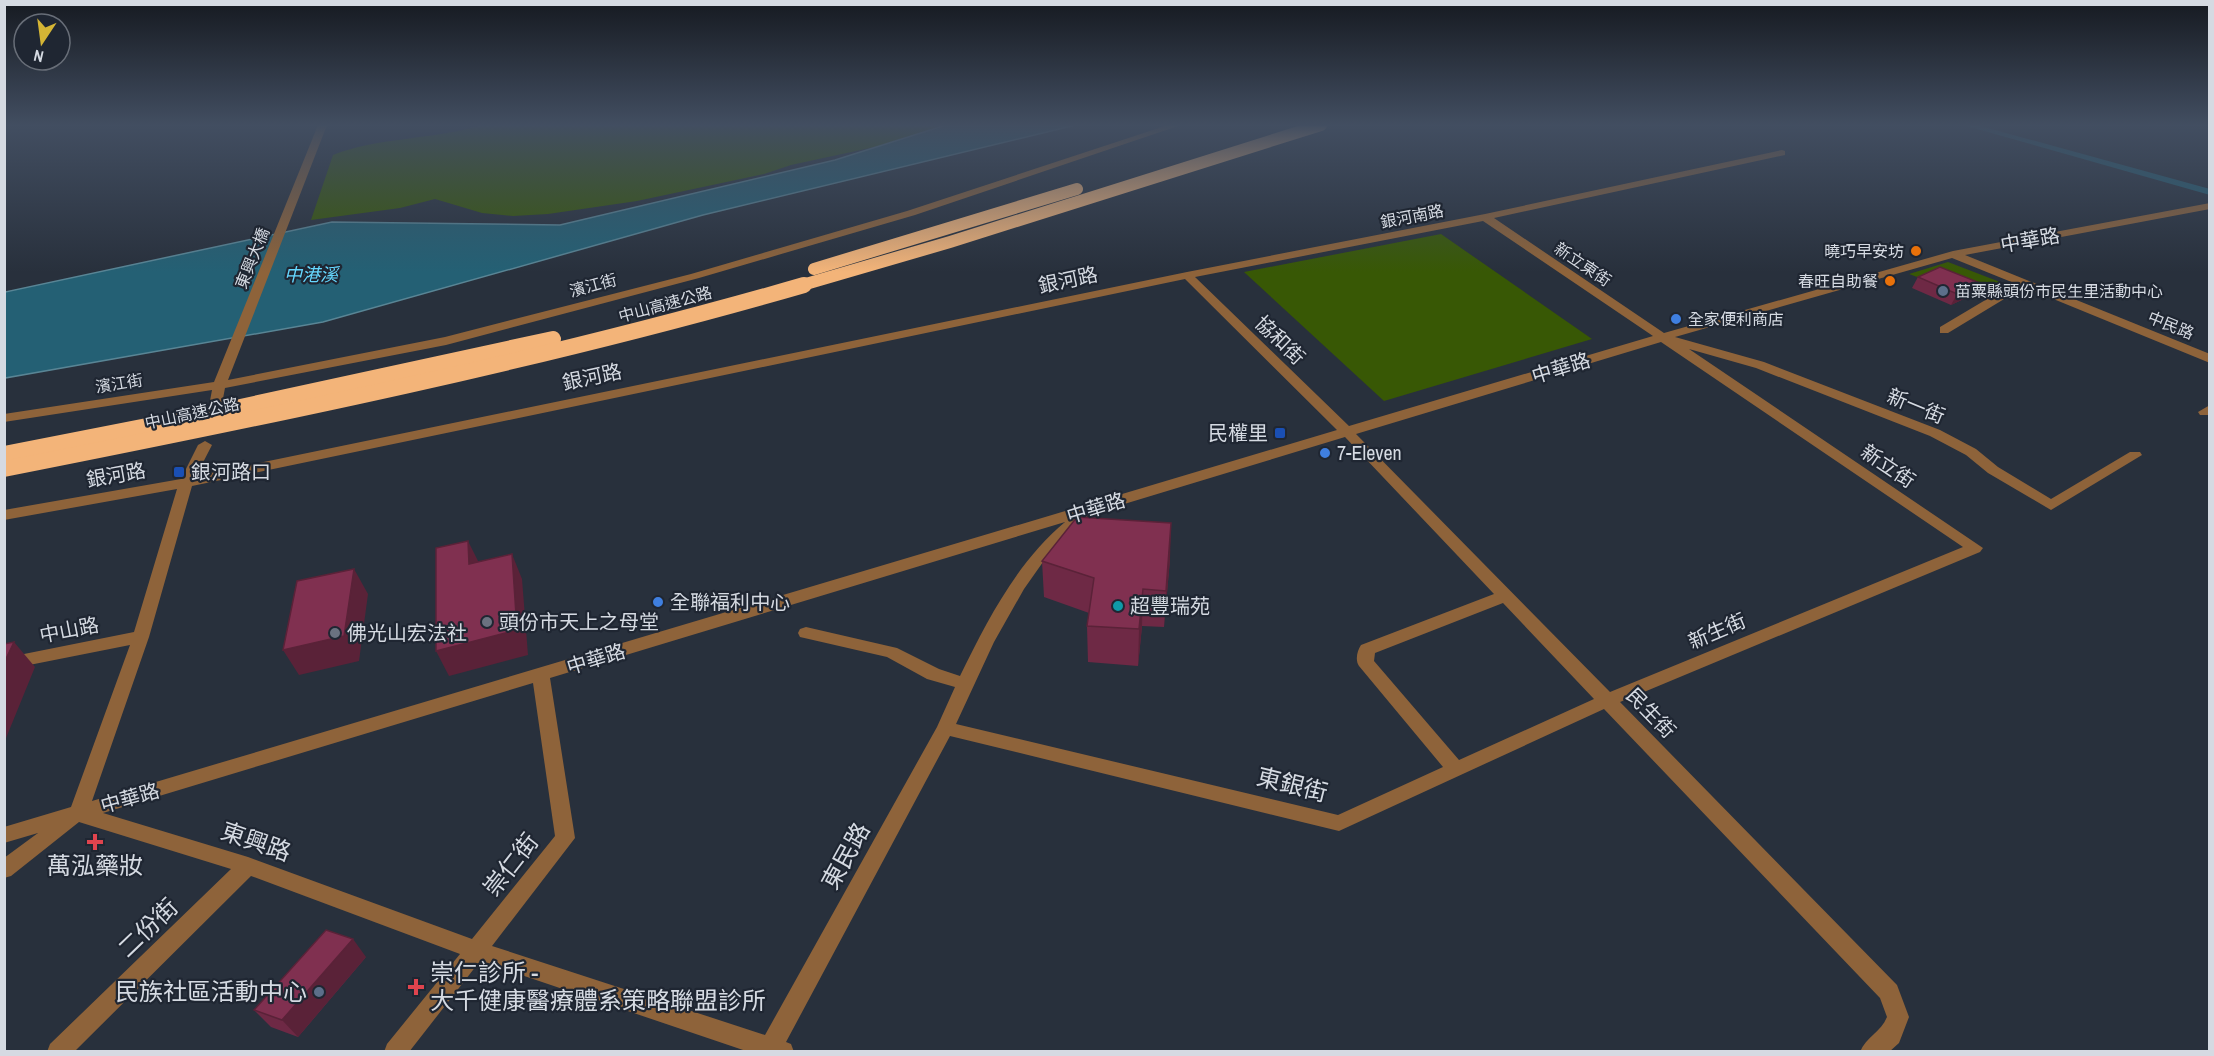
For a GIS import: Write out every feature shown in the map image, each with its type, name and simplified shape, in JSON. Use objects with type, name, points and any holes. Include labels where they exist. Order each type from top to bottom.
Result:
[{"type":"highway","name":"中山高速公路","points":[[4,454],[208,414],[586,331],[825,266],[1125,174]]},
{"type":"highway","name":"中山高速公路","points":[[4,469],[337,401],[579,345],[896,259],[1165,174]]},
{"type":"street","name":"東興大橋","points":[[216,406],[219,384],[303,174]]},
{"type":"street","name":"濱江街","points":[[4,418],[219,384],[446,341],[695,276],[911,213],[1028,174]]},
{"type":"street","name":"銀河南路","points":[[1187,275],[1485,217],[1683,174]]},
{"type":"street","name":"中華路","points":[[4,870],[78,813],[1662,338],[1953,254],[2210,206]]},
{"type":"street","name":"新立東街","points":[[1485,217],[1662,338]]},
{"type":"street","name":"中民路","points":[[1953,254],[2210,358]]},
{"type":"street","name":"協和街","points":[[1187,275],[1347,432]]},
{"type":"street","name":"銀河路","points":[[4,515],[186,483],[1187,275]]},
{"type":"street","points":[[1944,330],[2023,283]]},
{"type":"street","name":"新一街","points":[[1662,338],[1760,365],[1935,433],[1971,452],[1994,470],[2051,505],[2135,455]]},
{"type":"street","name":"新立街","points":[[1662,338],[1975,548],[1844,602]]},
{"type":"street","name":"民生街","points":[[1347,432],[1889,992],[1898,1017],[1891,1035],[1871,1052]]},
{"type":"street","points":[[4,836],[78,813],[141,637],[186,483],[205,445]]},
{"type":"street","name":"東民路","points":[[774,1050],[945,728],[965,684],[1027,571],[1054,539],[1091,509]]},
{"type":"street","points":[[1456,770],[1365,662],[1367,649],[1506,596]]},
{"type":"street","name":"新生街","points":[[1608,700],[1844,602]]},
{"type":"street","points":[[806,633],[891,652],[933,674],[965,684]]},
{"type":"street","name":"中山路","points":[[4,664],[141,637]]},
{"type":"street","name":"崇仁街","points":[[395,1052],[565,838],[541,676]]},
{"type":"street","name":"東銀街","points":[[945,728],[1339,823],[1608,700]]},
{"type":"street","name":"東興路","points":[[78,813],[248,866],[476,950],[774,1050]]},
{"type":"street","name":"二份街","points":[[58,1052],[248,866]]},
{"type":"green space","points":[[326,174],[763,174],[637,201],[548,214],[513,216],[482,213],[435,199],[400,208],[311,220]]},
{"type":"green space","points":[[1441,234],[1592,339],[1384,401],[1244,272]]},
{"type":"green space","points":[[1948,262],[2000,282],[1974,294],[1935,278],[1928,281],[1909,274]]},
{"type":"water","name":"中港溪","points":[[775,174],[872,174],[703,215],[323,322],[5,378],[5,292],[332,222],[560,225]]},
{"type":"building","points":[[1940,267],[1980,283],[1957,294],[1918,277]]},
{"type":"building","points":[[1077,517],[1171,523],[1166,591],[1143,589],[1139,629],[1087,626],[1094,578],[1042,561]]},
{"type":"building","name":"頭份市天上之母堂","points":[[468,541],[469,564],[512,554],[517,630],[436,651],[436,548]]},
{"type":"building","points":[[354,569],[344,636],[283,650],[297,581]]},
{"type":"building","points":[[14,642],[4,663],[4,644]]},
{"type":"building","points":[[326,930],[353,939],[282,1020],[254,1010]]},
{"type":"waterway","points":[[2146,174],[2210,192]]},
{"type":"place","name":"曉巧早安坊","points":[[1916,251]]},
{"type":"place","name":"春旺自助餐","points":[[1890,281]]},
{"type":"place","name":"苗粟縣頭份巿民生里活動中心","points":[[1943,291]]},
{"type":"place","name":"全家便利商店","points":[[1676,319]]},
{"type":"place","name":"民權里","points":[[1280,433]]},
{"type":"place","name":"7-Eleven","points":[[1325,453]]},
{"type":"place","name":"銀河路口","points":[[179,472]]},
{"type":"place","name":"全聯福利中心","points":[[658,602]]},
{"type":"place","name":"超豐瑞苑","points":[[1118,606]]},
{"type":"place","name":"頭份市天上之母堂","points":[[487,622]]},
{"type":"place","name":"佛光山宏法社","points":[[335,633]]},
{"type":"place","name":"萬泓藥妝","points":[[95,842]]},
{"type":"place","name":"崇仁診所 - 大千健康醫療體系策略聯盟診所","points":[[416,987]]},
{"type":"place","name":"民族社區活動中心","points":[[319,992]]}]
